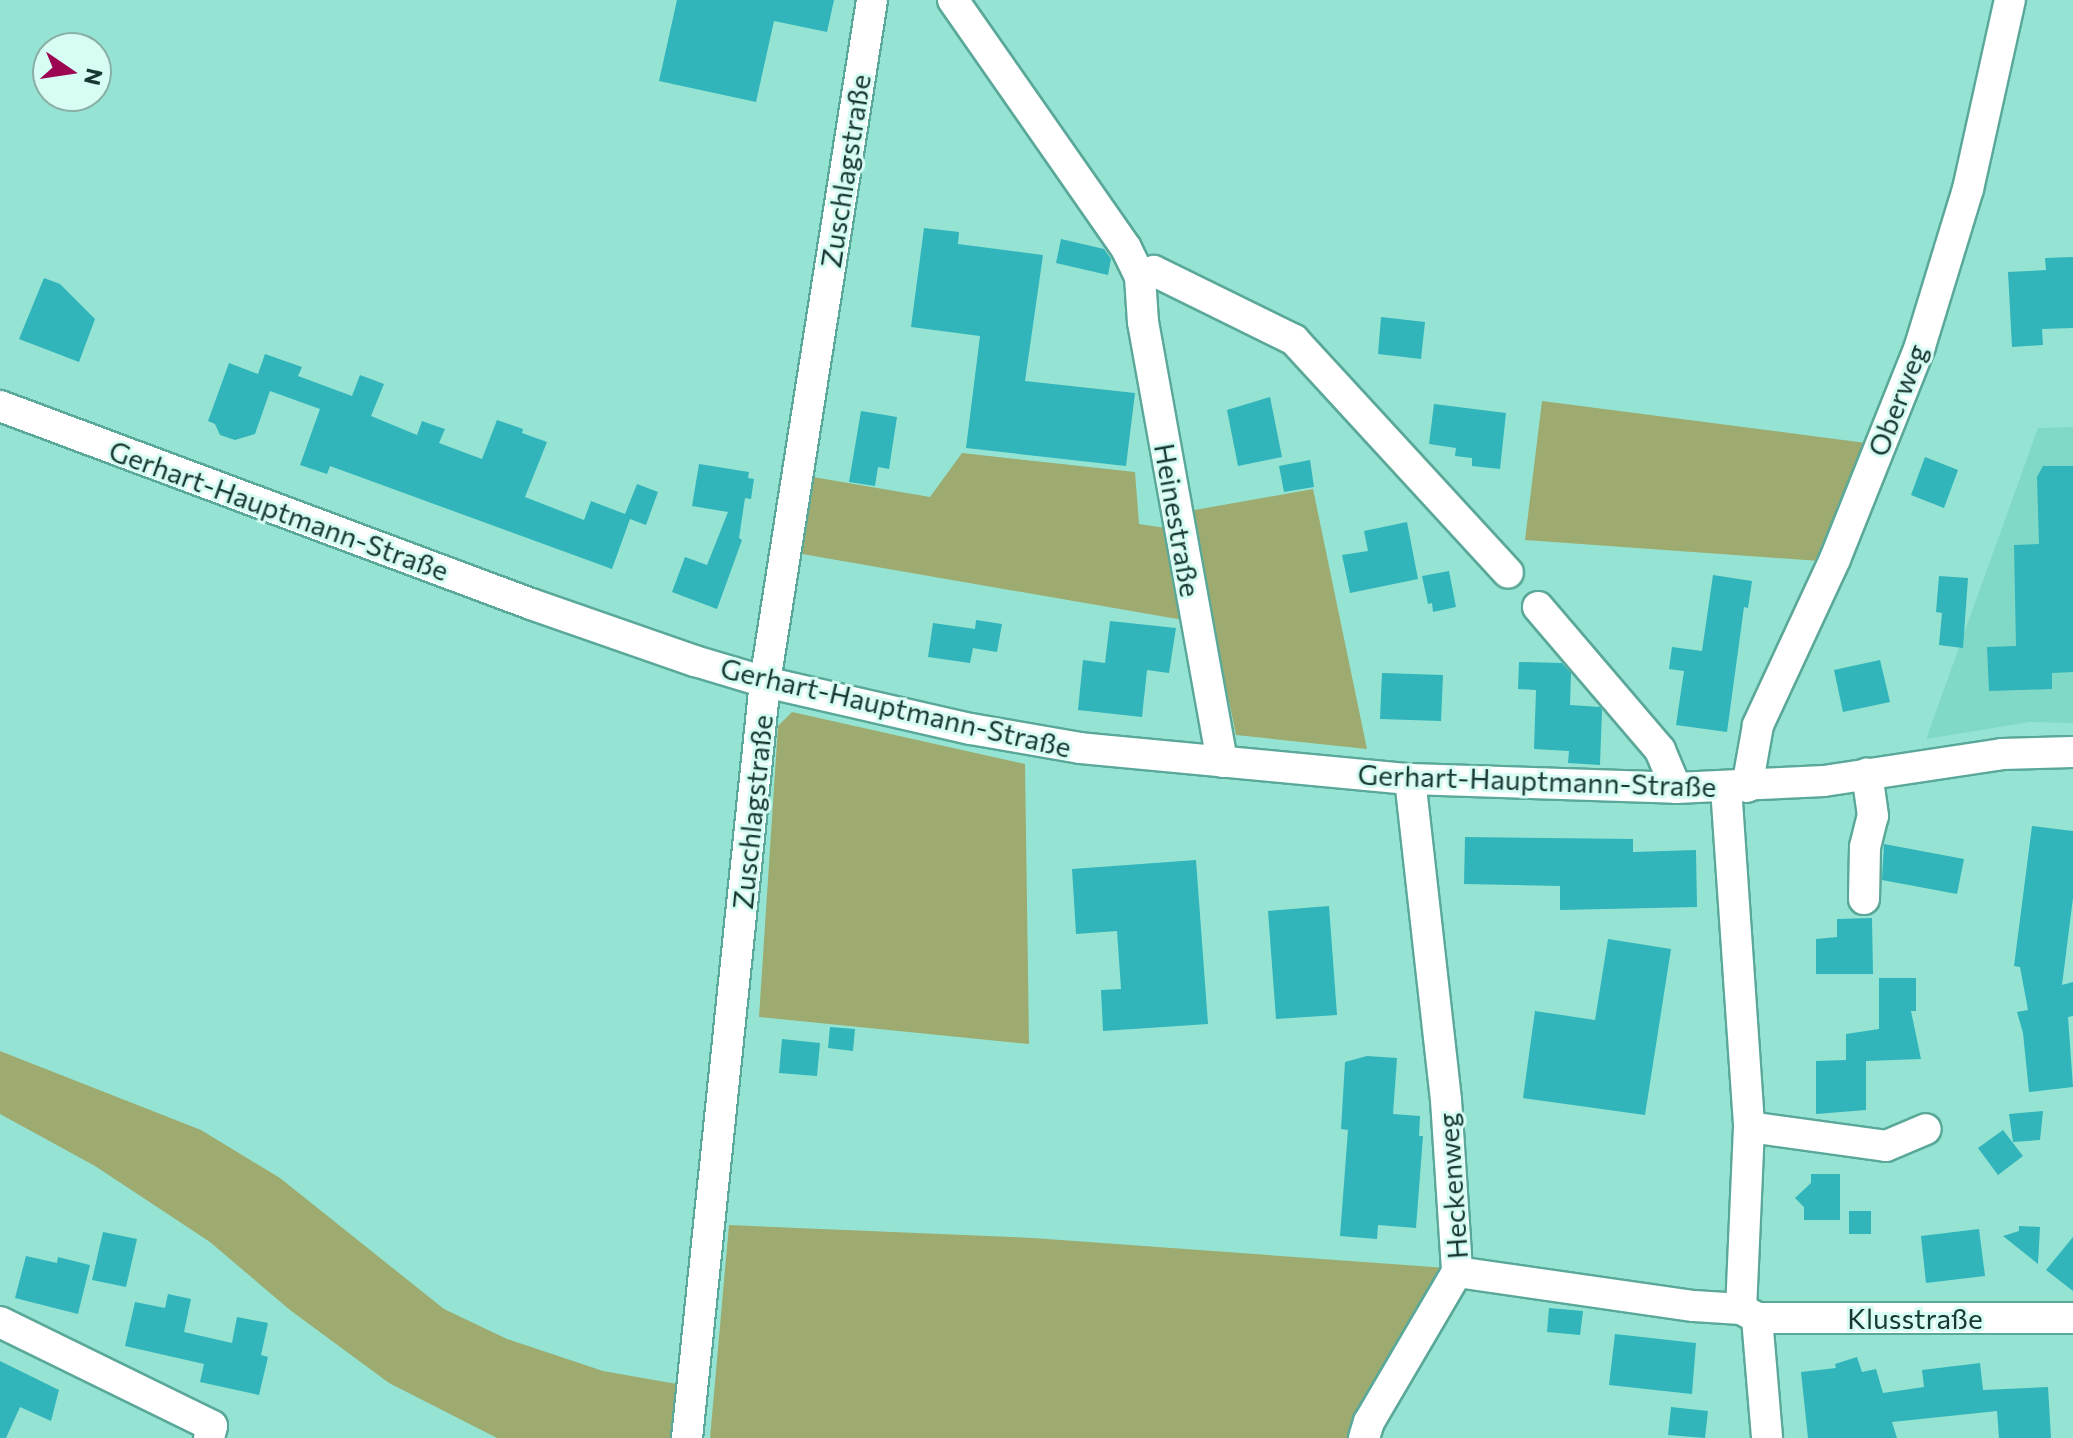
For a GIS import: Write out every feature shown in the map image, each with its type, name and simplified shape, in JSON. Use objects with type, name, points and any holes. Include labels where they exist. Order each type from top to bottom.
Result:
[{"type":"street","name":"Zuschlagstraße","points":[[687,1438],[765,682],[872,0]]},
{"type":"street","name":"Heinestraße","points":[[953,0],[1126,248],[1140,277],[1143,322],[1222,762]]},
{"type":"street","name":"Oberweg","points":[[1736,787],[1758,725],[1835,559],[1920,346],[1968,189],[2010,0]]},
{"type":"street","points":[[1140,277],[1154,271],[1294,340],[1508,573]]},
{"type":"street","name":"Gerhart-Hauptmann-Straße","points":[[0,406],[531,604],[765,682],[971,729],[1080,748],[1410,779],[1676,788],[1736,787],[2002,754],[2073,752]]},
{"type":"street","points":[[1538,607],[1660,750],[1676,788]]},
{"type":"street","points":[[1864,899],[1865,847],[1873,816],[1867,773]]},
{"type":"street","name":"Heckenweg","points":[[1410,779],[1446,1100],[1457,1272],[1749,1314]]},
{"type":"street","points":[[1736,787],[1749,1127],[1749,1314],[1767,1438]]},
{"type":"street","points":[[1749,1127],[1886,1146],[1926,1129]]},
{"type":"street","points":[[1364,1438],[1369,1422],[1457,1272]]},
{"type":"street","name":"Klusstraße","points":[[1749,1314],[2073,1318]]},
{"type":"street","points":[[0,1322],[212,1426],[209,1438]]},
{"type":"shaded area","points":[[2073,427],[2073,723],[2030,722],[1926,739],[2038,428]]},
{"type":"green space","points":[[1542,401],[1866,443],[1819,561],[1525,540]]},
{"type":"green space","points":[[962,453],[1135,472],[1139,524],[1172,529],[1189,621],[802,554],[813,477],[930,497]]},
{"type":"green space","points":[[1313,489],[1367,749],[1236,735],[1189,511]]},
{"type":"green space","points":[[792,712],[1025,764],[1029,1044],[759,1017],[778,726]]},
{"type":"green space","points":[[0,1051],[201,1130],[280,1178],[444,1309],[507,1339],[603,1371],[677,1384],[671,1438],[497,1438],[389,1383],[290,1310],[210,1242],[95,1166],[0,1114]]},
{"type":"green space","points":[[729,1225],[1033,1238],[1447,1268],[1357,1438],[710,1438]]},
{"type":"building","points":[[677,0],[834,0],[827,32],[774,21],[756,102],[659,81]]},
{"type":"building","points":[[924,228],[959,232],[958,244],[1043,255],[1025,381],[1135,393],[1126,466],[966,448],[980,336],[911,327]]},
{"type":"building","points":[[1061,239],[1104,249],[1111,259],[1108,275],[1056,263]]},
{"type":"building","points":[[2073,257],[2073,328],[2042,329],[2043,345],[2012,347],[2008,272],[2046,270],[2045,258]]},
{"type":"building","points":[[44,278],[60,284],[95,319],[79,362],[19,339]]},
{"type":"building","points":[[1381,317],[1425,322],[1421,359],[1378,354]]},
{"type":"building","points":[[265,354],[302,367],[298,376],[352,396],[360,375],[384,384],[371,416],[417,435],[422,421],[445,429],[439,443],[482,459],[497,420],[523,429],[522,433],[547,442],[525,497],[584,520],[591,501],[625,514],[637,484],[658,492],[646,525],[630,519],[612,569],[330,466],[327,474],[300,465],[320,409],[270,391],[255,434],[235,440],[220,435],[215,424],[208,421],[229,363],[258,374]]},
{"type":"building","points":[[1270,397],[1282,457],[1238,466],[1227,410]]},
{"type":"building","points":[[1434,404],[1506,413],[1500,469],[1472,466],[1472,458],[1455,456],[1456,448],[1429,444]]},
{"type":"building","points":[[861,411],[897,417],[889,469],[878,467],[875,486],[849,482]]},
{"type":"building","points":[[1925,457],[1958,470],[1944,508],[1911,495]]},
{"type":"building","points":[[1310,460],[1314,487],[1284,492],[1279,466]]},
{"type":"building","points":[[699,464],[749,472],[748,478],[754,479],[751,499],[745,498],[739,538],[742,540],[717,609],[672,592],[685,557],[707,565],[728,512],[692,506]]},
{"type":"building","points":[[2043,466],[2073,466],[2073,672],[2052,673],[2052,689],[1989,691],[1987,647],[2016,646],[2014,545],[2039,544],[2037,477]]},
{"type":"building","points":[[1407,522],[1418,579],[1350,593],[1342,555],[1368,551],[1364,531]]},
{"type":"building","points":[[1449,571],[1456,607],[1433,612],[1432,603],[1428,604],[1422,576]]},
{"type":"building","points":[[1713,575],[1752,581],[1748,608],[1744,607],[1727,732],[1676,725],[1684,671],[1669,669],[1672,647],[1702,651]]},
{"type":"building","points":[[1939,576],[1968,578],[1963,648],[1939,645],[1942,613],[1936,612]]},
{"type":"building","points":[[976,620],[1002,624],[997,652],[973,648],[970,663],[928,657],[933,623],[975,629]]},
{"type":"building","points":[[1110,621],[1176,628],[1169,673],[1147,670],[1142,717],[1078,710],[1083,660],[1105,663]]},
{"type":"building","points":[[1880,660],[1890,702],[1843,712],[1834,670]]},
{"type":"building","points":[[1519,662],[1562,663],[1571,673],[1570,705],[1600,707],[1600,765],[1568,763],[1569,751],[1534,749],[1536,690],[1518,689]]},
{"type":"building","points":[[1382,673],[1443,675],[1441,721],[1380,719]]},
{"type":"building","points":[[2032,826],[2073,831],[2073,898],[2062,985],[2073,982],[2073,1016],[2068,1017],[2073,1087],[2029,1092],[2023,1033],[2017,1012],[2028,1010],[2020,967],[2014,966]]},
{"type":"building","points":[[1465,837],[1633,839],[1633,852],[1696,850],[1697,907],[1560,910],[1560,886],[1464,884]]},
{"type":"building","points":[[1884,844],[1964,859],[1957,894],[1882,880]]},
{"type":"building","points":[[1196,860],[1208,1024],[1103,1031],[1101,990],[1121,989],[1117,931],[1076,934],[1072,869]]},
{"type":"building","points":[[1329,906],[1337,1015],[1276,1019],[1268,911]]},
{"type":"building","points":[[1872,918],[1873,974],[1816,974],[1816,939],[1837,937],[1837,919]]},
{"type":"building","points":[[1608,939],[1671,949],[1645,1115],[1523,1098],[1535,1011],[1595,1020]]},
{"type":"building","points":[[1879,978],[1916,978],[1916,1011],[1911,1011],[1921,1059],[1866,1061],[1866,1110],[1816,1114],[1816,1061],[1846,1060],[1846,1034],[1879,1029]]},
{"type":"building","points":[[830,1027],[855,1029],[853,1051],[828,1048]]},
{"type":"building","points":[[782,1039],[820,1043],[817,1076],[779,1073]]},
{"type":"building","points":[[1367,1056],[1397,1058],[1393,1114],[1420,1116],[1419,1136],[1423,1136],[1416,1228],[1378,1225],[1377,1239],[1340,1236],[1348,1130],[1341,1129],[1345,1062]]},
{"type":"building","points":[[2043,1111],[2040,1140],[2013,1142],[2009,1114]]},
{"type":"building","points":[[2003,1130],[2023,1156],[1998,1175],[1978,1148]]},
{"type":"building","points":[[1811,1174],[1840,1174],[1840,1220],[1804,1220],[1804,1207],[1795,1198],[1811,1183]]},
{"type":"building","points":[[1849,1211],[1871,1211],[1871,1234],[1849,1234]]},
{"type":"building","points":[[2019,1226],[2040,1227],[2038,1264],[2003,1236],[2019,1231]]},
{"type":"building","points":[[1979,1229],[1985,1276],[1926,1283],[1921,1236]]},
{"type":"building","points":[[103,1232],[137,1239],[126,1287],[92,1280]]},
{"type":"building","points":[[2073,1237],[2073,1291],[2046,1270]]},
{"type":"building","points":[[26,1256],[57,1263],[58,1257],[90,1265],[78,1314],[15,1298]]},
{"type":"building","points":[[168,1294],[191,1299],[184,1332],[232,1343],[237,1317],[268,1323],[261,1355],[268,1357],[259,1395],[200,1382],[204,1364],[125,1346],[135,1302],[165,1308]]},
{"type":"building","points":[[1549,1308],[1583,1311],[1580,1335],[1547,1332]]},
{"type":"building","points":[[1615,1334],[1696,1343],[1692,1394],[1609,1385]]},
{"type":"building","points":[[1857,1357],[1862,1372],[1876,1369],[1883,1393],[1924,1387],[1922,1370],[1980,1363],[1983,1390],[2048,1387],[2051,1438],[1999,1438],[1997,1411],[1892,1422],[1897,1438],[1808,1438],[1801,1372],[1836,1368],[1835,1364]]},
{"type":"building","points":[[0,1361],[59,1390],[51,1421],[20,1407],[6,1438],[0,1438]]},
{"type":"building","points":[[1671,1407],[1708,1411],[1705,1438],[1668,1435]]}]
